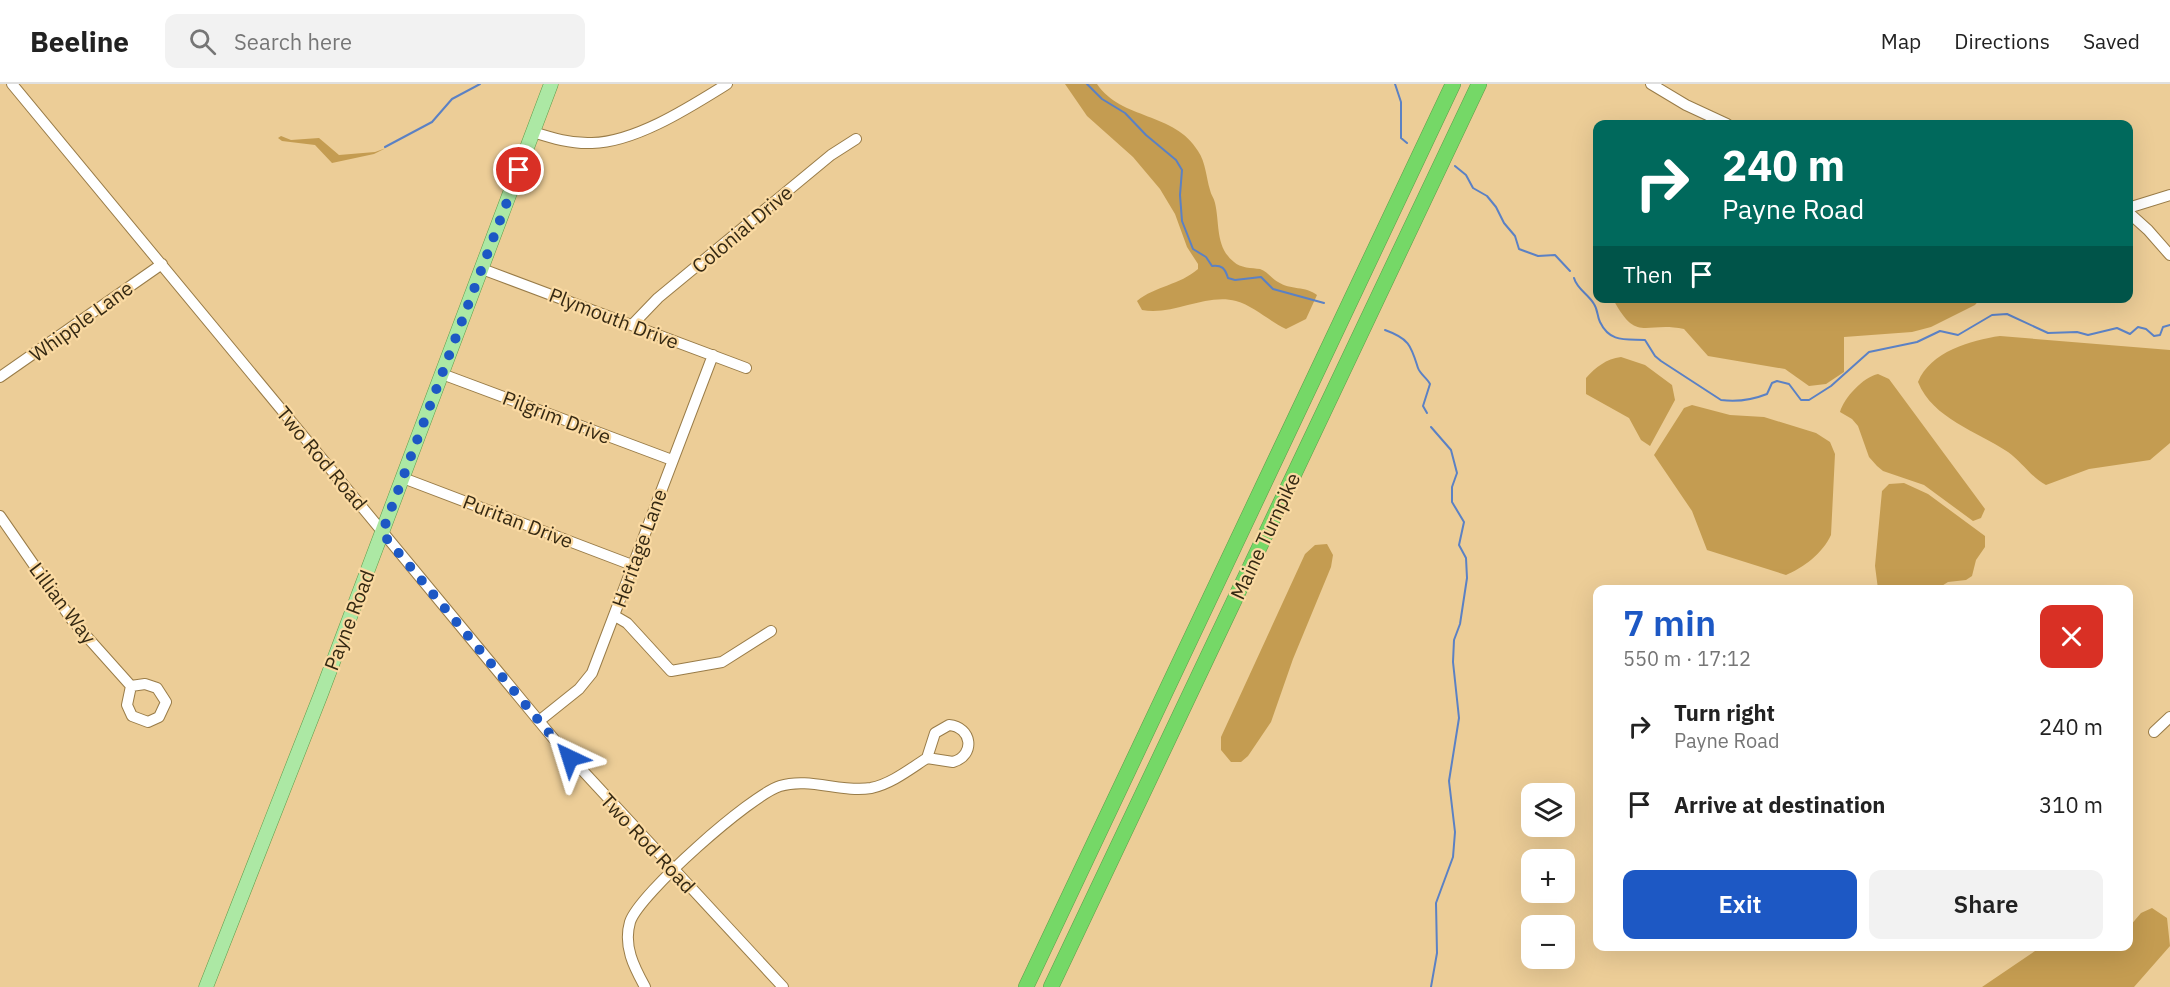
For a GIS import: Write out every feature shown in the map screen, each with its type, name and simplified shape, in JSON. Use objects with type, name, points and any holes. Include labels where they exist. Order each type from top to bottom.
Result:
[{"type":"highway","name":"Maine Turnpike","points":[[1026,987],[1453,84]]},
{"type":"highway","name":"Maine Turnpike","points":[[1051,987],[1479,84]]},
{"type":"main road","name":"Payne Road","points":[[206,987],[382,533],[551,84]]},
{"type":"street","name":"Two Rod Road","points":[[12,84],[539,722],[783,987]]},
{"type":"street","points":[[533,132],[573,142],[614,141],[635,133],[727,84]]},
{"type":"street","points":[[1652,84],[1686,105],[1718,120]]},
{"type":"street","name":"Colonial Drive","points":[[633,324],[658,298],[831,155],[856,139]]},
{"type":"street","points":[[2133,208],[2170,195]]},
{"type":"street","points":[[2133,215],[2170,255]]},
{"type":"street","name":"Whipple Lane","points":[[0,377],[162,264]]},
{"type":"street","name":"Plymouth Drive","points":[[482,269],[746,368]]},
{"type":"street","name":"Heritage Lane","points":[[539,722],[587,681],[615,616],[713,355]]},
{"type":"street","name":"Pilgrim Drive","points":[[442,374],[672,460]]},
{"type":"street","name":"Puritan Drive","points":[[403,478],[632,566]]},
{"type":"street","name":"Lillian Way","points":[[0,516],[72,620],[130,686]]},
{"type":"street","points":[[615,616],[627,623],[671,671],[722,662],[771,630]]},
{"type":"street","points":[[2154,732],[2170,717]]},
{"type":"street","points":[[645,987],[630,953],[630,924],[635,912],[672,869],[740,812],[774,789],[794,784],[872,787],[891,780],[927,758]]},
{"type":"shaded area","points":[[1065,84],[1097,84],[1107,96],[1120,104],[1176,129],[1188,138],[1203,160],[1210,192],[1215,203],[1219,235],[1228,256],[1239,265],[1263,270],[1276,281],[1308,290],[1317,295],[1306,319],[1286,329],[1249,306],[1225,299],[1166,310],[1142,310],[1137,301],[1191,274],[1198,269],[1198,264],[1187,247],[1175,214],[1160,189],[1133,157],[1087,116]]},
{"type":"shaded area","points":[[281,136],[291,140],[319,138],[339,155],[375,152],[386,148],[374,154],[332,163],[315,145],[282,141],[278,138]]},
{"type":"shaded area","points":[[1615,303],[1977,303],[1931,327],[1912,332],[1844,337],[1844,372],[1826,384],[1809,386],[1785,369],[1708,356],[1684,329],[1642,328],[1629,322]]},
{"type":"shaded area","points":[[2000,336],[2170,350],[2170,443],[2150,460],[2089,469],[2046,485],[2041,482],[2008,452],[1945,415],[1925,395],[1918,382],[1932,363],[1942,355],[1964,344]]},
{"type":"shaded area","points":[[1621,357],[1645,365],[1672,385],[1675,400],[1650,446],[1641,440],[1629,418],[1586,394],[1586,378],[1606,362]]},
{"type":"shaded area","points":[[1878,374],[1889,379],[1985,509],[1981,518],[1973,521],[1924,485],[1883,471],[1869,457],[1858,426],[1852,419],[1840,412],[1855,389],[1866,379]]},
{"type":"shaded area","points":[[1692,405],[1730,415],[1764,417],[1816,433],[1830,442],[1835,454],[1831,535],[1818,554],[1806,564],[1786,575],[1707,550],[1692,511],[1654,455],[1684,408]]},
{"type":"shaded area","points":[[1904,483],[1928,494],[1985,536],[1985,547],[1976,560],[1972,576],[1966,580],[1948,582],[1943,585],[1877,585],[1875,566],[1882,491],[1889,484]]},
{"type":"shaded area","points":[[1327,544],[1333,555],[1331,567],[1293,659],[1271,722],[1248,756],[1241,762],[1231,762],[1221,750],[1221,737],[1305,554],[1315,545]]},
{"type":"shaded area","points":[[2152,908],[2167,918],[2170,946],[2134,987],[1982,987],[2035,951],[2133,951],[2133,922],[2141,913]]},
{"type":"waterway","points":[[385,147],[432,122],[452,99],[480,84]]},
{"type":"waterway","points":[[1087,84],[1102,99],[1125,113],[1146,135],[1176,160],[1182,170],[1180,195],[1182,221],[1193,249],[1206,257],[1212,266],[1223,268],[1228,278],[1235,280],[1261,277],[1273,289],[1324,303]]},
{"type":"waterway","points":[[1395,84],[1401,102],[1401,138],[1407,143]]},
{"type":"waterway","points":[[1455,166],[1466,175],[1473,188],[1487,196],[1496,207],[1504,223],[1515,236],[1519,249],[1538,256],[1555,255],[1570,271]]},
{"type":"waterway","points":[[1574,278],[1593,303]]},
{"type":"waterway","points":[[1593,303],[1600,322],[1609,334],[1619,338],[1645,340],[1661,361],[1721,400],[1727,401],[1756,398],[1767,394],[1772,383],[1777,381],[1789,384],[1801,400],[1809,400],[1831,386],[1869,352],[1917,342],[1940,331],[1958,335],[1992,315],[2007,314],[2048,333],[2077,332],[2088,335],[2117,328],[2130,334],[2138,327],[2146,329],[2154,336],[2160,335],[2163,327],[2170,325]]},
{"type":"waterway","points":[[1385,330],[1405,340],[1419,370],[1430,384],[1423,406],[1427,413]]},
{"type":"waterway","points":[[1431,427],[1451,450],[1457,473],[1452,487],[1452,502],[1464,522],[1459,545],[1466,558],[1467,578],[1460,624],[1454,640],[1453,662],[1459,718],[1449,781],[1455,832],[1453,857],[1436,903],[1437,953],[1431,987]]},
{"type":"route","points":[[519,170],[382,533],[570,758]]}]
